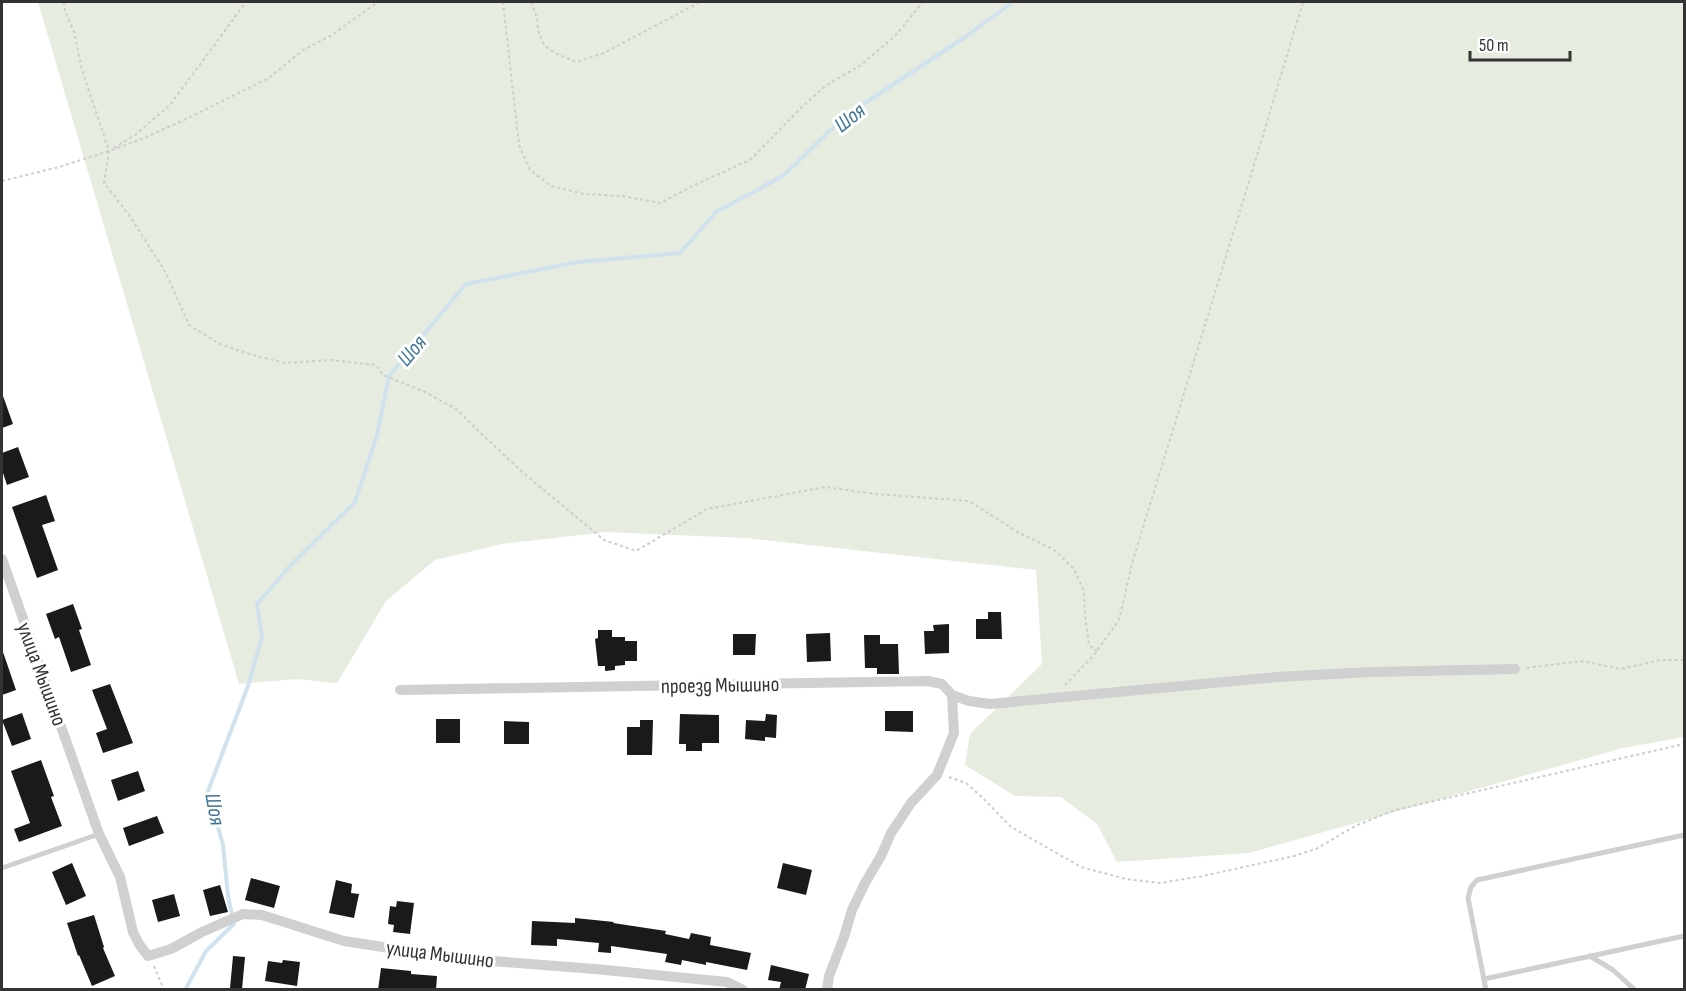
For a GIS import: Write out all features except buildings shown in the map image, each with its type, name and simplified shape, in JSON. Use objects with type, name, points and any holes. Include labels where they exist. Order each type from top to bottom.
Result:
[{"type":"street","name":"улица Мышино","points":[[2,560],[99,834],[120,877],[133,932],[148,956],[171,949],[243,914],[262,915],[344,941],[454,958],[727,982],[742,990]]},
{"type":"street","name":"проезд Мышино","points":[[400,690],[928,681],[942,684],[952,695],[969,701],[990,704],[1277,677],[1371,672],[1515,669]]},
{"type":"street","points":[[827,990],[829,976],[852,910],[865,883],[911,803],[937,775],[954,733],[952,695]]},
{"type":"lane","points":[[2,868],[99,834]]},
{"type":"lane","points":[[1486,990],[1468,898],[1471,887],[1477,880],[1684,835]]},
{"type":"lane","points":[[1484,979],[1684,936]]},
{"type":"lane","points":[[1590,956],[1613,970],[1635,990]]},
{"type":"path","points":[[64,2],[65,11],[74,32],[82,70],[109,151],[104,183],[166,273],[189,325],[220,344],[285,363],[331,360],[376,365],[383,375],[425,392],[458,410],[474,428],[528,477],[604,540],[636,551],[706,509],[825,486],[876,494],[969,501],[1021,534],[1053,549],[1074,569],[1084,591],[1089,645],[1097,651]]},
{"type":"path","points":[[109,151],[135,135],[170,105],[246,2]]},
{"type":"path","points":[[2,181],[59,167],[142,139],[269,78],[303,51],[332,35],[378,2]]},
{"type":"path","points":[[503,2],[519,145],[530,170],[551,186],[584,194],[622,196],[661,203],[694,185],[750,160],[825,86],[861,65],[896,35],[923,2]]},
{"type":"path","points":[[531,2],[544,45],[555,53],[576,62],[604,53],[700,2]]},
{"type":"path","points":[[1053,698],[1097,651],[1119,620],[1133,560],[1303,2]]},
{"type":"path","points":[[1515,669],[1582,661],[1621,669],[1660,660],[1684,660]]},
{"type":"path","points":[[937,775],[966,783],[1011,827],[1081,867],[1126,879],[1160,883],[1294,856],[1316,849],[1355,826],[1395,810],[1684,744]]},
{"type":"path","points":[[148,956],[164,990]]},
{"type":"shaded area","points":[[38,2],[1684,2],[1684,737],[1623,748],[1249,853],[1117,862],[1097,824],[1061,797],[1015,796],[965,765],[970,734],[1042,664],[1036,570],[745,538],[606,532],[502,544],[435,560],[386,601],[337,683],[297,679],[239,684]]},
{"type":"waterway","name":"Шоя","points":[[185,990],[206,951],[234,924],[228,896],[223,845],[208,791],[248,686],[262,637],[257,604],[289,567],[355,502],[377,435],[389,376],[466,284],[578,262],[680,253],[716,212],[783,176],[844,117],[965,37],[1013,2]]}]
